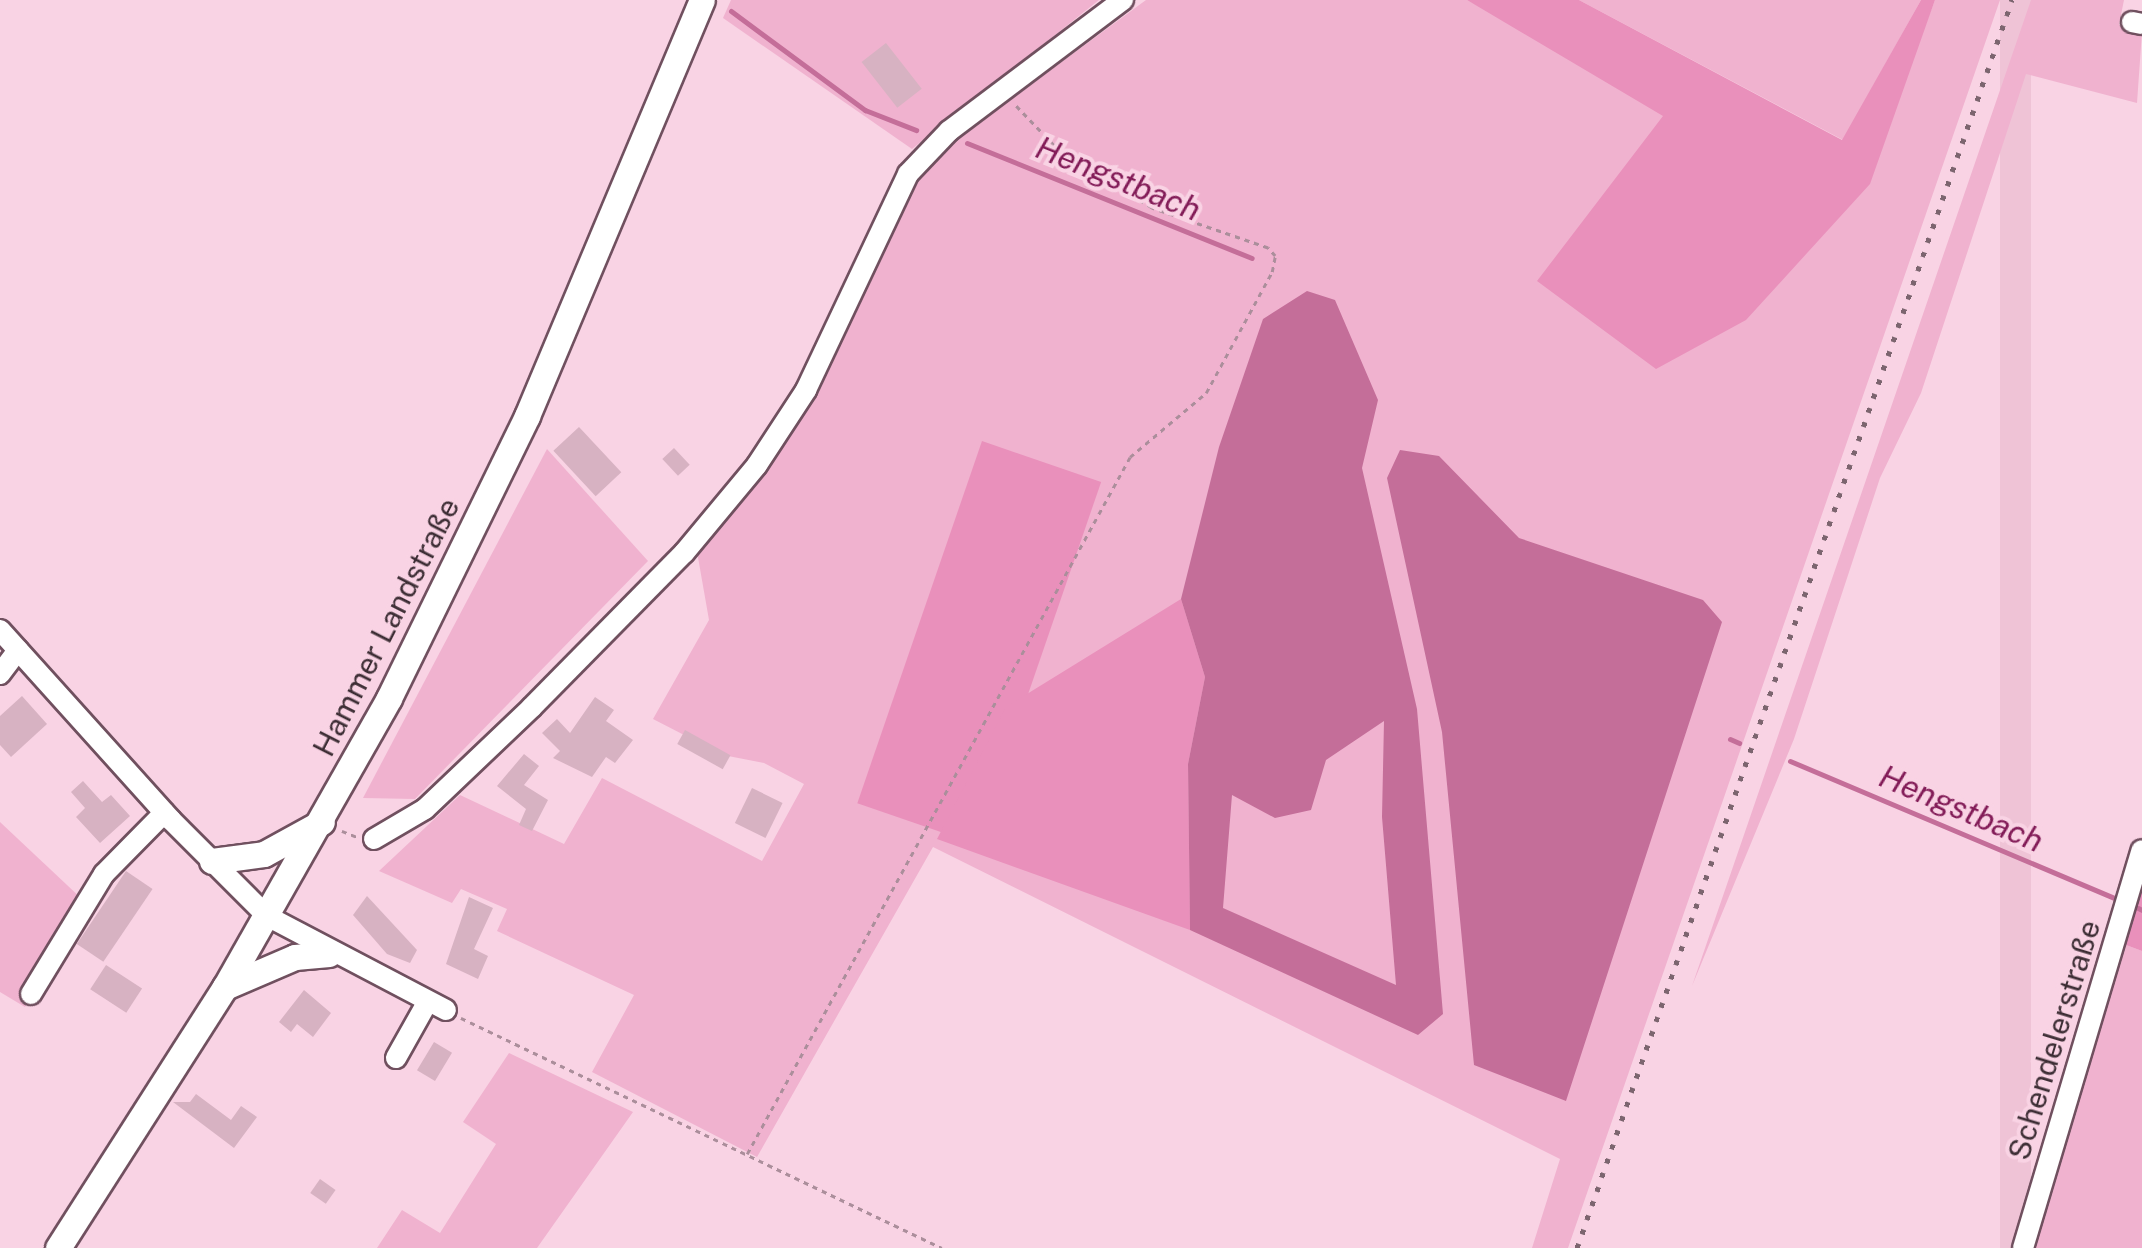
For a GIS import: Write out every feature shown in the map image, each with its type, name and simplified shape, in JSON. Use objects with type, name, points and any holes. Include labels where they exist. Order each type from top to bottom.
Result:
[{"type":"main road","name":"Hammer Landstraße","points":[[58,1248],[225,988],[322,822],[471,538],[702,0]]},
{"type":"main road","points":[[212,861],[264,854],[322,822]]},
{"type":"main road","points":[[225,988],[294,957],[330,954]]},
{"type":"street","points":[[374,838],[425,810],[684,553],[757,465],[806,390],[908,174],[1004,90],[1123,0]]},
{"type":"street","points":[[0,630],[164,813],[267,916],[330,954],[437,1006],[396,1058]]},
{"type":"street","points":[[0,674],[18,650]]},
{"type":"street","points":[[30,994],[104,874],[164,813]]},
{"type":"street","name":"Schendelerstraße","points":[[2023,1248],[2142,850]]},
{"type":"path","points":[[747,1154],[1130,457],[1206,393],[1272,272],[1274,256],[1268,248],[1152,208],[1061,153],[1004,90]]},
{"type":"path","points":[[322,822],[374,838]]},
{"type":"path","points":[[437,1006],[942,1248]]},
{"type":"shaded area","points":[[731,0],[1099,0],[912,149],[723,18]]},
{"type":"shaded area","points":[[1146,0],[1467,0],[1861,193],[1935,0],[2000,0],[1568,1248],[1532,1248],[1560,1159],[933,847],[757,1157],[592,1072],[634,995],[497,931],[507,909],[461,889],[452,903],[379,871],[460,795],[564,844],[602,778],[762,861],[804,784],[764,763],[723,755],[653,719],[709,620],[696,546],[729,509],[900,206],[942,150]]},
{"type":"shaded area","points":[[1467,0],[1579,0],[1842,140],[1921,0],[1935,0],[1870,184],[1746,320],[1656,369],[1537,281],[1663,116]]},
{"type":"shaded area","points":[[1579,0],[1921,0],[1843,140]]},
{"type":"shaded area","points":[[2000,0],[2031,0],[2031,1248],[2000,1248]]},
{"type":"shaded area","points":[[2031,0],[2124,0],[2119,25],[2142,32],[2137,103],[2026,74],[1921,393],[1880,478],[1794,739],[1692,986]]},
{"type":"shaded area","points":[[1307,291],[1335,300],[1378,400],[1362,468],[1417,709],[1443,1014],[1418,1035],[1190,930],[1188,764],[1205,677],[1181,599],[1219,447],[1263,319]],"holes":[[[1384,721],[1382,817],[1396,985],[1223,908],[1232,795],[1275,818],[1311,810],[1326,760]]]},
{"type":"shaded area","points":[[982,441],[1101,482],[976,844],[857,803]]},
{"type":"shaded area","points":[[547,449],[648,561],[415,799],[363,798]]},
{"type":"shaded area","points":[[1400,450],[1439,456],[1519,538],[1703,600],[1722,622],[1566,1101],[1474,1065],[1442,732],[1387,478]]},
{"type":"shaded area","points":[[1181,599],[1205,677],[1188,764],[1190,930],[937,839],[1006,707]]},
{"type":"shaded area","points":[[0,822],[84,901],[25,1007],[0,992]]},
{"type":"shaded area","points":[[2134,885],[2142,888],[2142,951],[2118,942]]},
{"type":"shaded area","points":[[2118,942],[2142,951],[2142,1248],[2029,1248]]},
{"type":"shaded area","points":[[509,1053],[633,1112],[537,1248],[377,1248],[402,1210],[440,1233],[496,1144],[463,1122]]},
{"type":"building","points":[[886,43],[922,89],[897,108],[862,62]]},
{"type":"building","points":[[579,427],[621,472],[596,496],[553,451]]},
{"type":"building","points":[[674,448],[690,465],[678,476],[662,459]]},
{"type":"building","points":[[22,696],[47,724],[11,757],[0,745],[0,716]]},
{"type":"building","points":[[595,697],[614,710],[606,721],[633,740],[615,763],[606,757],[592,777],[553,758],[560,751],[542,733],[557,719],[570,733]]},
{"type":"building","points":[[685,730],[730,755],[723,769],[677,744]]},
{"type":"building","points":[[524,754],[539,766],[524,785],[548,800],[532,831],[519,825],[526,809],[497,786]]},
{"type":"building","points":[[83,781],[102,802],[111,795],[130,816],[100,843],[76,817],[85,808],[71,792]]},
{"type":"building","points":[[752,788],[783,803],[765,838],[735,823]]},
{"type":"building","points":[[126,871],[153,889],[103,962],[77,944]]},
{"type":"building","points":[[367,896],[417,950],[410,963],[387,954],[353,915]]},
{"type":"building","points":[[469,897],[493,908],[474,949],[488,956],[478,979],[446,964]]},
{"type":"building","points":[[106,965],[142,988],[126,1013],[90,989]]},
{"type":"building","points":[[304,990],[331,1013],[313,1037],[297,1024],[291,1032],[279,1022]]},
{"type":"building","points":[[434,1042],[452,1053],[435,1081],[417,1070]]},
{"type":"building","points":[[196,1094],[231,1120],[241,1106],[257,1117],[234,1148],[173,1102],[190,1102]]},
{"type":"building","points":[[320,1179],[336,1190],[326,1204],[310,1193]]},
{"type":"waterway","name":"Hengstbach","points":[[731,11],[865,110],[916,130]]},
{"type":"waterway","name":"Hengstbach","points":[[967,143],[1252,258]]},
{"type":"waterway","name":"Hengstbach","points":[[1730,739],[1739,743]]},
{"type":"waterway","name":"Hengstbach","points":[[1790,761],[2115,898]]},
{"type":"waterway","name":"Hengstbach","points":[[2138,908],[2142,910]]},
{"type":"railway","points":[[1577,1248],[2012,0]]}]
